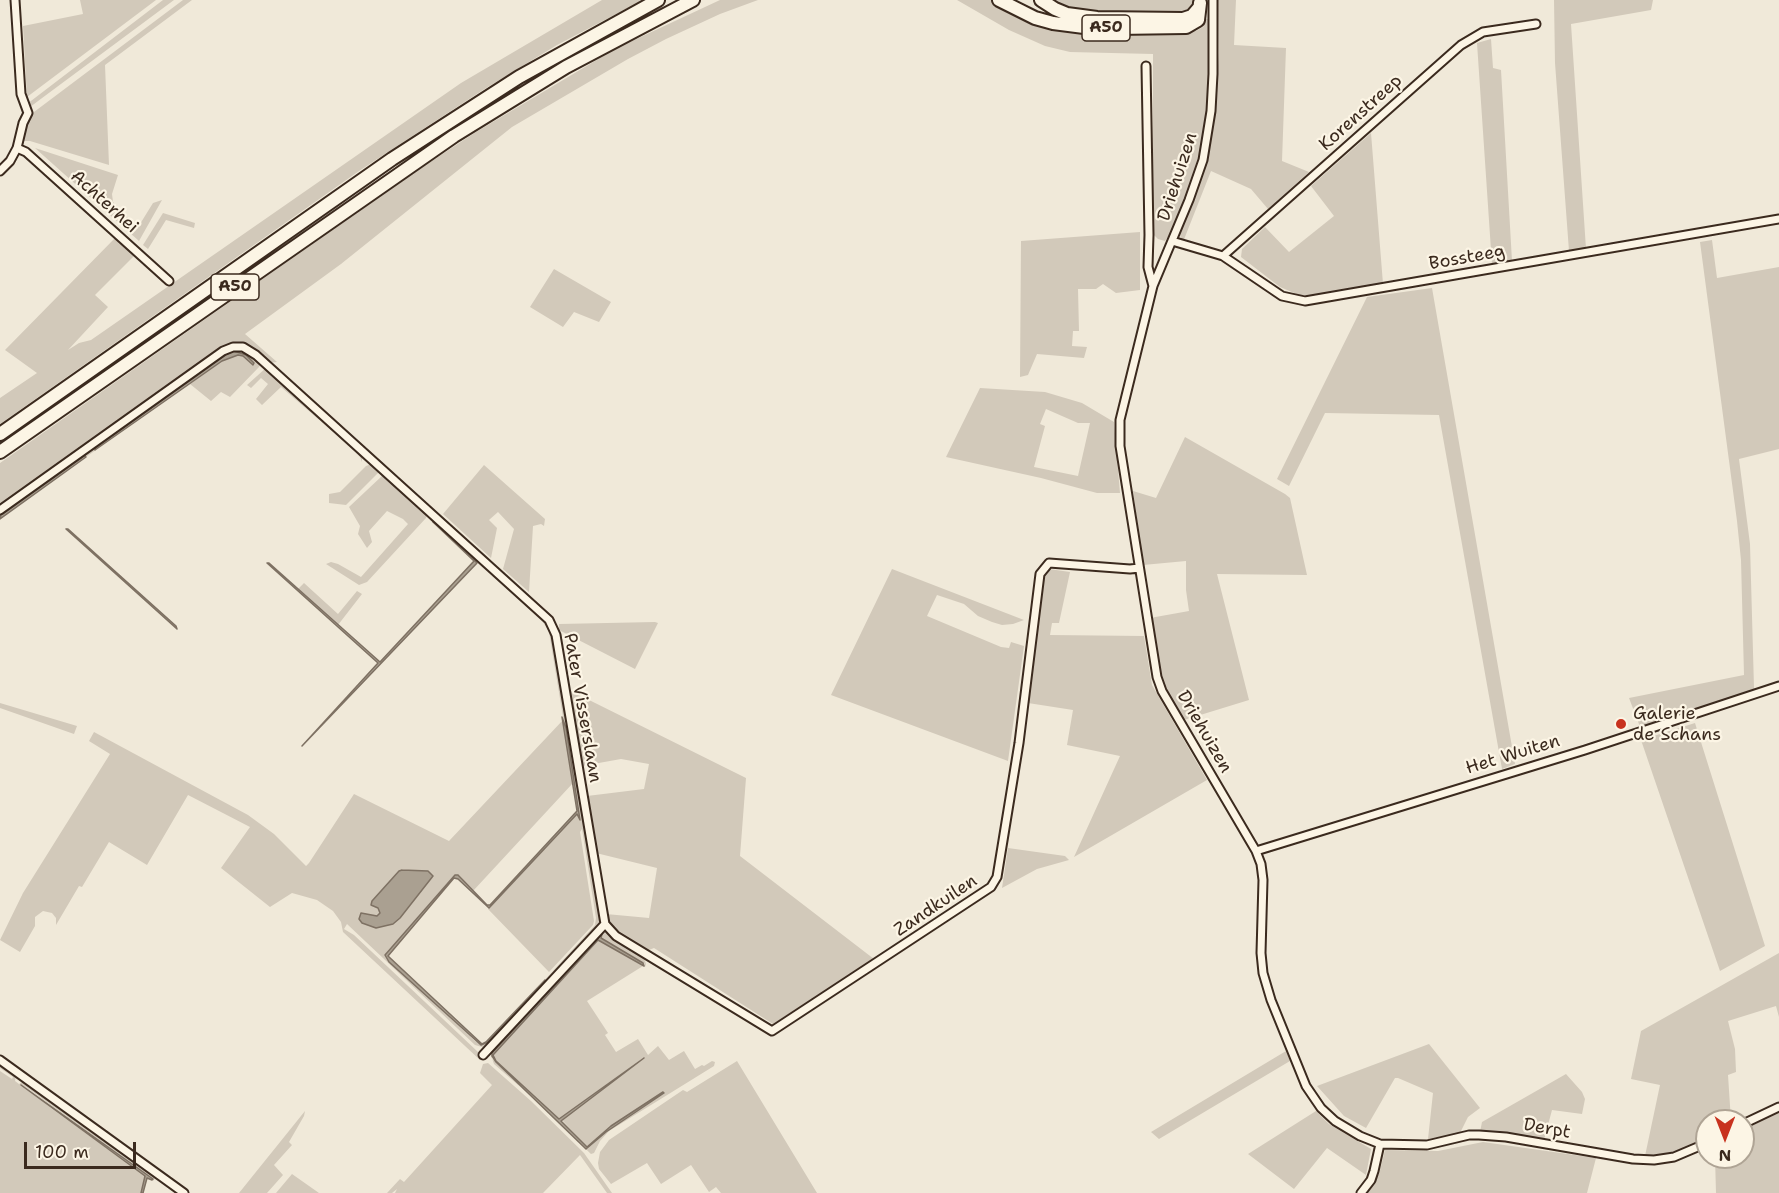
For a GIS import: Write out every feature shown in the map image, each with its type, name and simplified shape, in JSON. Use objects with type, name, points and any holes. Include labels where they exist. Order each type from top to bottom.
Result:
[{"type":"highway","name":"A50","points":[[0,452],[454,136],[566,67],[688,2],[701,0]]},
{"type":"highway","name":"A50","points":[[999,0],[1035,18],[1084,27],[1182,28],[1194,23],[1199,17],[1200,3],[1194,15],[1186,18],[1097,18],[1067,14],[1041,0]]},
{"type":"highway","name":"A50","points":[[0,434],[392,159],[519,77],[656,1]]},
{"type":"street","points":[[0,171],[10,161],[17,148],[28,112],[21,94],[15,0]]},
{"type":"street","name":"Driehuizen","points":[[1213,0],[1213,74],[1208,134],[1196,180],[1153,286],[1120,420],[1120,446],[1154,665],[1162,691],[1256,851],[1261,864],[1263,880],[1261,953],[1263,973],[1271,1000],[1306,1086],[1321,1108],[1335,1121],[1360,1136],[1380,1144]]},
{"type":"street","name":"Korenstreep","points":[[1223,256],[1461,45],[1483,32],[1536,24]]},
{"type":"street","name":"Driehuizen","points":[[1146,66],[1148,267],[1153,286]]},
{"type":"street","name":"Achterhei","points":[[17,148],[26,152],[169,281]]},
{"type":"street","name":"Bossteeg","points":[[1172,241],[1223,256],[1282,296],[1305,301],[1779,219]]},
{"type":"street","name":"Pater Visserslaan","points":[[0,510],[223,351],[233,347],[243,347],[256,355],[549,620],[556,634],[605,924]]},
{"type":"street","name":"Zandkuilen","points":[[605,924],[616,936],[772,1032],[984,893],[997,877],[999,866],[1019,743],[1040,574],[1048,563],[1139,568]]},
{"type":"street","name":"Het Wuiten","points":[[1256,851],[1585,750],[1779,686]]},
{"type":"street","points":[[483,1054],[605,924]]},
{"type":"street","points":[[0,1060],[184,1193]]},
{"type":"street","points":[[1755,1118],[1779,1107]]},
{"type":"street","name":"Derpt","points":[[1380,1144],[1427,1145],[1468,1135],[1479,1135],[1506,1137],[1633,1159],[1654,1160],[1674,1157],[1695,1148]]},
{"type":"street","points":[[1361,1193],[1371,1180],[1380,1144]]},
{"type":"shaded area","points":[[80,0],[156,0],[27,97],[23,26],[83,14]]},
{"type":"shaded area","points":[[163,0],[174,0],[30,107],[27,104]]},
{"type":"shaded area","points":[[183,0],[192,0],[105,65],[109,165],[30,141],[23,141],[27,121],[34,112]]},
{"type":"shaded area","points":[[602,0],[643,0],[557,45],[359,171],[0,424],[0,398],[37,373],[5,350],[117,236],[136,254],[95,295],[108,307],[68,350],[79,343],[91,340],[461,83]]},
{"type":"shaded area","points":[[720,0],[758,0],[720,14],[666,39],[512,127],[341,264],[245,334],[277,362],[269,363],[234,344],[0,507],[0,463],[418,170],[476,132],[615,49]]},
{"type":"shaded area","points":[[957,0],[994,0],[1034,20],[1162,32],[1196,31],[1203,27],[1208,19],[1209,111],[1201,155],[1192,187],[1175,227],[1165,241],[1153,234],[1153,54],[1070,52],[1045,46],[1009,30]]},
{"type":"shaded area","points":[[1046,0],[1194,1],[1185,13],[1086,15]]},
{"type":"shaded area","points":[[1218,0],[1236,0],[1234,45],[1286,48],[1282,161],[1309,172],[1268,209],[1251,189],[1211,171],[1183,242],[1179,233],[1196,193],[1214,119],[1219,53]]},
{"type":"shaded area","points":[[1554,0],[1653,0],[1651,10],[1571,24],[1586,249],[1569,251],[1555,63]]},
{"type":"shaded area","points":[[1491,39],[1493,68],[1501,70],[1512,261],[1492,265],[1477,43]]},
{"type":"shaded area","points":[[1371,133],[1383,284],[1320,295],[1299,295],[1280,287],[1241,257],[1242,249],[1265,227],[1289,252],[1334,216],[1311,186]]},
{"type":"shaded area","points":[[35,148],[118,175],[112,194],[113,202],[136,226],[140,224],[153,203],[162,200],[139,241]]},
{"type":"shaded area","points":[[163,213],[195,223],[194,228],[166,220],[148,249],[143,245]]},
{"type":"shaded area","points":[[1140,232],[1140,290],[1116,293],[1103,284],[1096,289],[1078,289],[1079,331],[1073,331],[1072,346],[1087,347],[1084,358],[1037,354],[1028,375],[1020,377],[1021,241]]},
{"type":"shaded area","points":[[1712,240],[1717,278],[1779,267],[1779,449],[1739,459],[1750,544],[1754,688],[1756,690],[1779,682],[1779,691],[1745,702],[1745,699],[1642,732],[1629,698],[1744,675],[1741,560],[1700,242]]},
{"type":"shaded area","points":[[554,269],[611,302],[599,322],[574,312],[563,327],[530,307]]},
{"type":"shaded area","points":[[1432,288],[1515,764],[1502,769],[1439,415],[1325,413],[1289,486],[1277,479],[1367,297]]},
{"type":"shaded area","points":[[243,350],[261,362],[259,367],[230,397],[221,392],[211,401],[190,384],[222,361],[235,356],[243,356],[253,365],[242,353],[220,357],[95,447],[96,450],[86,457],[84,455],[0,515],[0,512],[222,353]]},
{"type":"shaded area","points":[[234,351],[246,355],[254,363],[253,365],[243,356],[238,355],[222,361],[95,450],[95,447],[220,357]]},
{"type":"shaded area","points":[[267,367],[362,452],[362,462],[353,449],[281,387],[262,405],[256,399],[268,384],[261,378],[251,388],[247,385]]},
{"type":"shaded area","points":[[980,388],[1045,392],[1082,403],[1114,422],[1120,493],[1097,493],[946,457]],"holes":[[[1046,409],[1078,423],[1090,423],[1078,476],[1034,467],[1045,426],[1040,424]]]},
{"type":"shaded area","points":[[1185,437],[1290,498],[1307,575],[1217,574],[1249,700],[1184,720],[1162,683],[1150,618],[1189,611],[1186,561],[1143,565],[1133,491],[1156,498]]},
{"type":"shaded area","points":[[84,455],[86,457],[0,519],[1,514]]},
{"type":"shaded area","points":[[374,463],[380,470],[379,472],[346,505],[329,503],[329,494],[340,492],[366,466]]},
{"type":"shaded area","points":[[484,465],[545,519],[544,526],[541,524],[533,526],[529,592],[503,569],[514,529],[498,512],[489,520],[497,528],[491,558],[443,514]]},
{"type":"shaded area","points":[[386,474],[427,514],[426,518],[367,582],[359,585],[326,564],[331,562],[338,564],[361,577],[408,524],[387,511],[369,531],[372,542],[367,548],[358,534],[360,526],[349,507]]},
{"type":"shaded area","points":[[433,519],[541,614],[552,628],[601,917],[599,927],[488,1046],[482,1047],[475,1045],[347,924],[344,929],[354,935],[478,1052],[480,1060],[343,932],[341,922],[333,911],[317,900],[292,893],[270,907],[221,868],[250,827],[188,795],[147,865],[109,842],[56,925],[56,918],[52,913],[43,911],[35,917],[35,926],[20,952],[0,940],[23,893],[110,754],[89,741],[94,732],[248,815],[274,834],[306,866],[354,794],[449,841],[563,720],[573,783],[473,891],[459,875],[455,875],[386,953],[387,959],[475,1041],[481,1045],[488,1042],[595,925],[596,918],[582,829],[580,832],[594,921],[593,925],[549,972],[488,909],[577,813],[580,820],[549,632],[540,617],[430,520]],"holes":[[[399,871],[428,871],[433,876],[400,918],[376,928],[362,923],[380,913],[372,901]]]},
{"type":"shaded area","points":[[433,522],[477,563],[302,746],[378,663],[267,563],[380,662],[474,561]]},
{"type":"shaded area","points":[[66,529],[176,626],[177,629]]},
{"type":"shaded area","points":[[892,569],[1024,620],[1002,625],[978,616],[964,604],[937,595],[927,616],[1001,647],[1009,648],[1011,642],[1024,646],[1008,761],[831,695]]},
{"type":"shaded area","points":[[1049,569],[1070,572],[1059,623],[1052,623],[1050,635],[1144,636],[1152,685],[1207,780],[1074,857],[1120,756],[1067,745],[1073,710],[1028,703],[1044,573]]},
{"type":"shaded area","points":[[304,583],[338,614],[357,591],[362,594],[338,625],[298,589]]},
{"type":"shaded area","points":[[658,623],[635,669],[559,630],[559,624]]},
{"type":"shaded area","points":[[569,690],[746,778],[740,856],[874,959],[773,1024],[654,948],[649,950],[608,924],[606,914],[649,918],[657,868],[596,853],[587,796],[644,789],[649,764],[621,759],[582,766]]},
{"type":"shaded area","points":[[0,703],[77,726],[74,734],[0,708]]},
{"type":"shaded area","points":[[562,717],[566,728],[580,820],[577,814],[489,908],[458,879],[454,878],[388,956],[482,1044],[545,980],[488,1042],[481,1045],[389,962],[385,955],[455,875],[458,875],[487,905],[490,905],[577,811]]},
{"type":"shaded area","points":[[1695,723],[1765,946],[1720,971],[1641,740]]},
{"type":"shaded area","points":[[1008,848],[1065,856],[1069,860],[1037,869],[1002,888]]},
{"type":"shaded area","points":[[402,870],[428,871],[433,876],[393,924],[376,928],[362,923],[359,919],[361,913],[377,916],[380,913],[378,908],[371,905],[372,901]]},
{"type":"shaded area","points":[[601,930],[607,931],[643,955],[646,964],[645,967],[643,966],[645,964],[601,938],[600,934],[492,1053],[492,1058],[491,1050]]},
{"type":"shaded area","points":[[602,934],[601,938],[643,963],[644,966],[598,940],[493,1055],[496,1061],[559,1119],[644,1058],[561,1121],[587,1147],[611,1126],[664,1093],[606,1132],[586,1149],[496,1062],[492,1053]]},
{"type":"shaded area","points":[[598,939],[643,966],[587,1001],[608,1033],[605,1035],[616,1052],[638,1039],[648,1055],[658,1046],[669,1060],[684,1051],[695,1069],[712,1061],[715,1062],[714,1066],[609,1131],[591,1154],[494,1064],[492,1059],[587,1149],[606,1132],[664,1093],[611,1126],[587,1147],[562,1120],[643,1058],[559,1119],[496,1061],[493,1054]]},
{"type":"shaded area","points":[[1779,953],[1779,1017],[1776,1006],[1728,1021],[1735,1049],[1736,1072],[1728,1075],[1730,1109],[1695,1109],[1695,1144],[1673,1152],[1645,1156],[1660,1085],[1631,1079],[1641,1031]]},
{"type":"shaded area","points":[[1429,1044],[1480,1108],[1468,1117],[1460,1133],[1428,1139],[1433,1093],[1398,1078],[1395,1078],[1366,1128],[1344,1116],[1317,1086]]},
{"type":"shaded area","points":[[1286,1051],[1290,1061],[1159,1139],[1151,1132]]},
{"type":"shaded area","points":[[737,1061],[817,1193],[721,1193],[716,1187],[709,1192],[691,1165],[661,1184],[647,1163],[611,1184],[599,1169],[598,1163],[600,1152],[609,1140],[683,1090],[687,1092]]},
{"type":"shaded area","points":[[0,1063],[16,1075],[15,1081],[19,1084],[24,1081],[154,1175],[153,1181],[152,1178],[22,1084],[51,1108],[145,1176],[141,1193],[0,1193],[0,1071],[12,1079],[13,1077],[0,1068]]},
{"type":"shaded area","points":[[488,1063],[584,1153],[612,1193],[607,1193],[580,1155],[543,1193],[395,1193],[397,1189],[392,1193],[387,1193],[400,1179],[404,1182],[492,1085],[480,1073],[483,1064]]},
{"type":"shaded area","points":[[1566,1074],[1582,1092],[1585,1099],[1582,1114],[1552,1110],[1544,1140],[1480,1132],[1482,1122]]},
{"type":"shaded area","points":[[21,1085],[153,1179],[147,1178],[143,1193],[141,1193],[145,1176]]},
{"type":"shaded area","points":[[305,1111],[289,1142],[292,1145],[274,1165],[283,1175],[267,1193],[239,1193]]},
{"type":"shaded area","points":[[1316,1111],[1329,1124],[1371,1149],[1366,1175],[1327,1148],[1294,1189],[1248,1154]]},
{"type":"shaded area","points":[[1779,1113],[1779,1193],[1716,1193],[1715,1169],[1755,1169],[1755,1124]]},
{"type":"shaded area","points":[[1483,1142],[1596,1158],[1587,1193],[1367,1193],[1379,1174],[1385,1150],[1438,1151]]},
{"type":"shaded area","points":[[292,1174],[319,1193],[276,1193]]},
{"type":"place","name":"Galerie de Schans","points":[[1621,724]]}]
